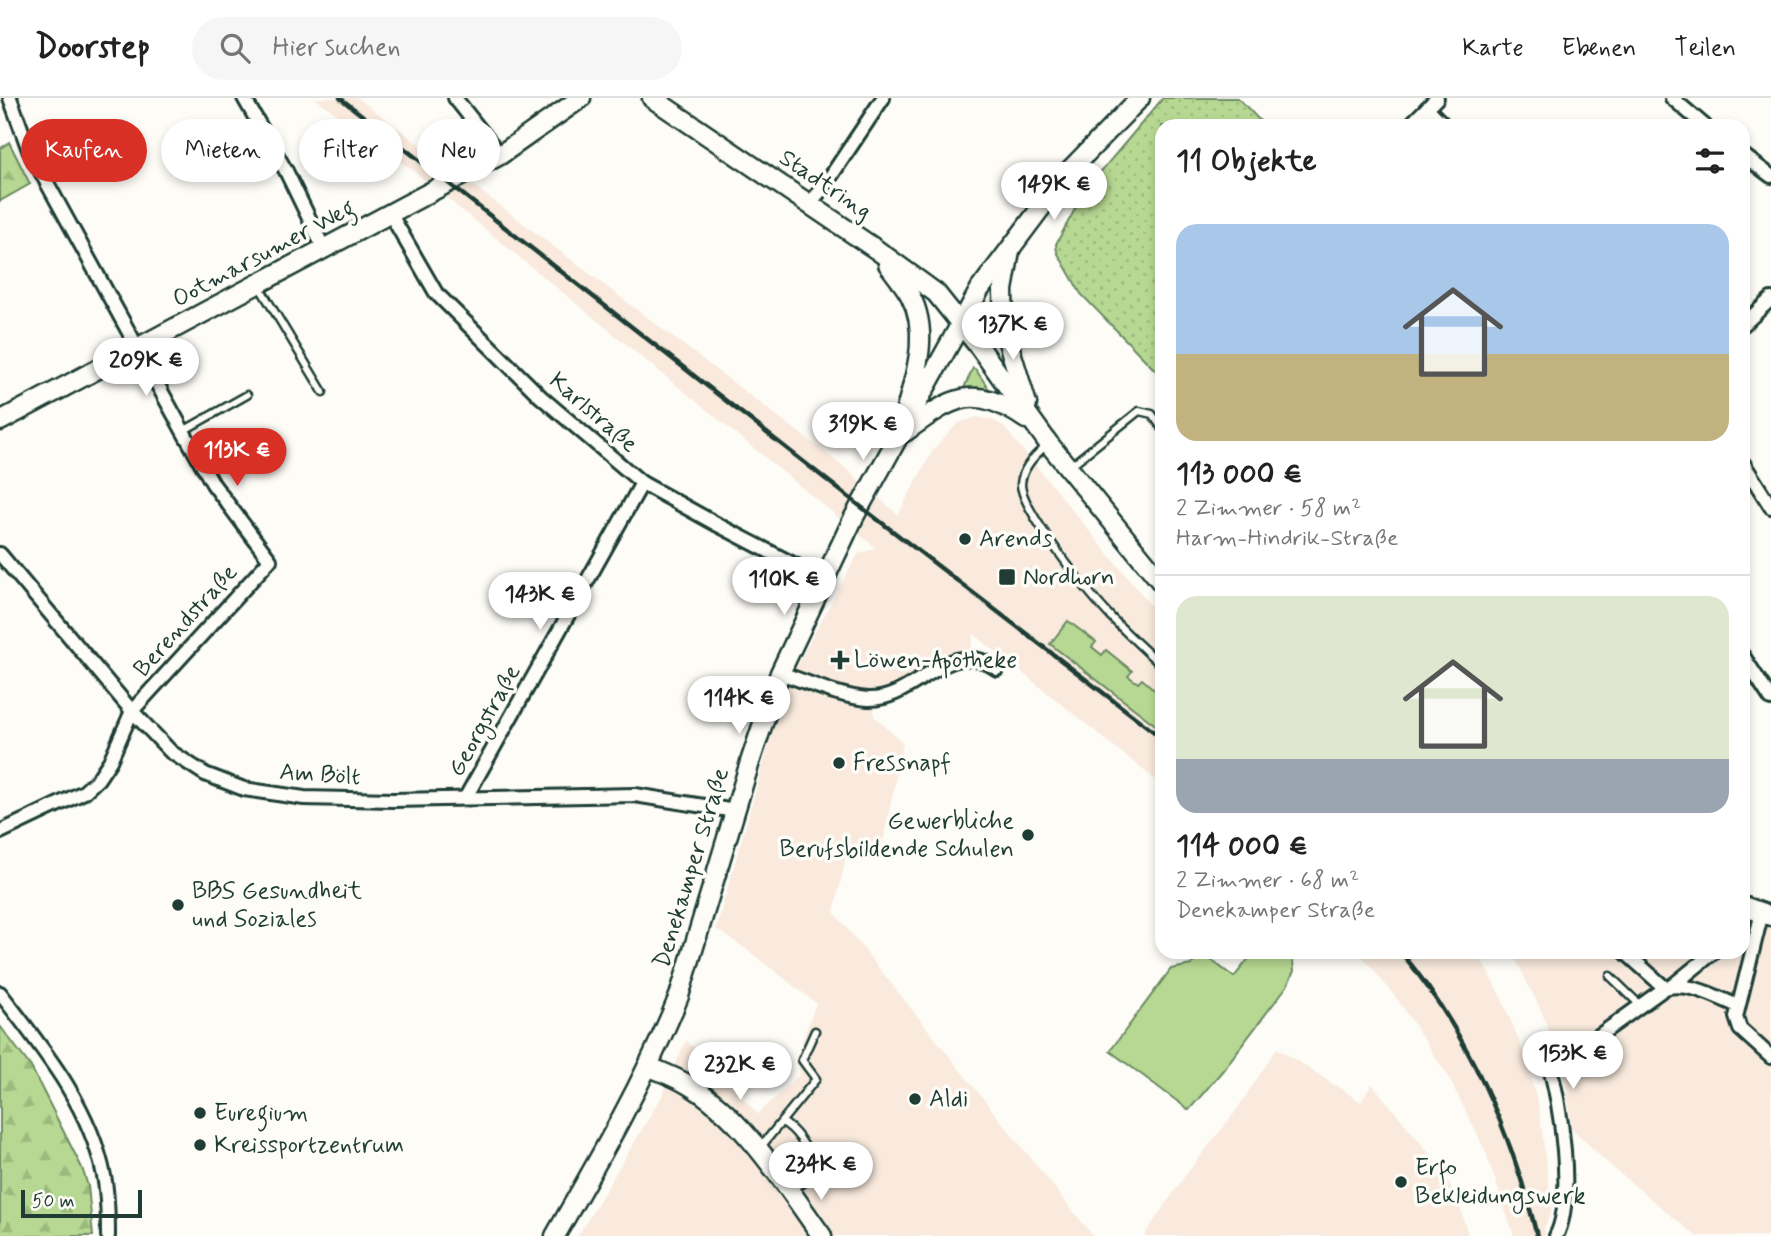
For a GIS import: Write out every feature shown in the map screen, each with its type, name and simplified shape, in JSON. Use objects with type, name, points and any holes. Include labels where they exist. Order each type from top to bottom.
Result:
[{"type":"street","points":[[10,98],[29,150],[183,430]]},
{"type":"street","points":[[244,98],[286,171],[324,249]]},
{"type":"street","points":[[455,98],[472,119]]},
{"type":"street","name":"Ootmarsumer Weg","points":[[500,155],[581,98]]},
{"type":"street","name":"Stadtring","points":[[652,98],[936,293],[1033,424],[1155,574]]},
{"type":"street","points":[[809,204],[823,188],[883,98]]},
{"type":"street","points":[[899,436],[980,289],[1085,152],[1140,98]]},
{"type":"street","points":[[1416,119],[1437,98]]},
{"type":"street","points":[[1672,98],[1697,119]]},
{"type":"street","points":[[1427,108],[1438,119]]},
{"type":"street","points":[[1750,160],[1771,176]]},
{"type":"street","name":"Ootmarsumer Weg","points":[[0,421],[451,182]]},
{"type":"street","name":"Karlstraße","points":[[391,215],[436,293],[541,397],[642,483],[824,578]]},
{"type":"street","points":[[1011,247],[1003,290],[1004,329],[1033,424]]},
{"type":"street","points":[[877,250],[909,293],[920,324],[920,355],[899,436]]},
{"type":"street","points":[[1750,318],[1771,299]]},
{"type":"street","points":[[899,436],[944,404],[968,398],[994,399],[1033,424]]},
{"type":"street","name":"Berendstraße","points":[[0,831],[84,792],[98,779],[110,761],[132,711],[270,560],[213,484],[183,430]]},
{"type":"street","name":"Denekamper Straße","points":[[555,1236],[628,1107],[679,996],[780,673],[860,506],[899,436]]},
{"type":"street","points":[[1750,474],[1771,507]]},
{"type":"street","name":"Georgstraße","points":[[466,797],[642,483]]},
{"type":"street","name":"Am Bölt","points":[[0,554],[132,711],[171,752],[205,774],[244,789],[304,797],[393,800],[635,795],[736,811]]},
{"type":"street","points":[[780,673],[848,695],[870,699],[904,690],[941,666],[958,660],[973,658],[989,663],[997,669]]},
{"type":"street","points":[[1750,667],[1771,699]]},
{"type":"street","points":[[1766,914],[1736,1017],[1740,1028],[1771,1057]]},
{"type":"street","points":[[1634,959],[1669,987],[1693,988],[1738,1006]]},
{"type":"street","points":[[1556,1236],[1564,1215],[1565,1198],[1557,1097],[1548,1062],[1572,1055],[1705,959]]},
{"type":"street","points":[[0,993],[63,1077],[81,1111],[105,1180],[108,1236]]},
{"type":"street","points":[[648,1066],[688,1084],[716,1105],[758,1150],[822,1236]]},
{"type":"lane","points":[[257,284],[323,392]]},
{"type":"lane","points":[[183,430],[247,395]]},
{"type":"lane","points":[[1068,468],[1139,411],[1152,414],[1155,418]]},
{"type":"lane","points":[[1049,444],[1035,455],[1022,480],[1026,504],[1094,597],[1155,659]]},
{"type":"lane","points":[[1610,976],[1641,1006]]},
{"type":"lane","points":[[758,1150],[817,1079],[802,1060],[815,1031]]},
{"type":"lane","points":[[782,1122],[802,1141],[817,1168],[814,1176],[789,1191]]},
{"type":"shaded area","points":[[315,98],[358,98],[386,119],[343,119]]},
{"type":"shaded area","points":[[403,132],[417,143],[417,174],[403,163]]},
{"type":"shaded area","points":[[427,182],[469,182],[843,466],[898,515],[933,450],[958,423],[977,417],[1003,426],[1155,611],[1155,779],[974,634],[968,662],[874,709],[874,716],[903,743],[881,852],[848,847],[834,912],[1093,1236],[578,1236],[662,1096],[686,1040],[758,1114],[800,1074],[796,1059],[816,1003],[716,929],[786,685],[858,554],[876,548]]},
{"type":"shaded area","points":[[1750,900],[1771,908],[1771,1236],[1696,1236],[1612,1167],[1572,1129],[1564,1072],[1542,1012],[1516,959],[1750,959]]},
{"type":"shaded area","points":[[1365,959],[1481,959],[1502,999],[1525,1056],[1539,1108],[1552,1210],[1544,1229],[1546,1236],[1514,1236],[1485,1150],[1448,1076],[1398,1000]]},
{"type":"shaded area","points":[[1277,1048],[1361,1102],[1372,1084],[1438,1164],[1458,1199],[1468,1236],[1144,1236],[1184,1177],[1236,1111]]},
{"type":"green space","points":[[1163,98],[1238,98],[1258,119],[1155,119],[1155,370],[1081,294],[1057,252],[1056,244],[1086,189]]},
{"type":"green space","points":[[9,142],[21,166],[21,182],[30,184],[0,201],[0,149]]},
{"type":"green space","points":[[973,368],[976,370],[991,392],[963,390]]},
{"type":"green space","points":[[1068,621],[1096,642],[1092,647],[1102,655],[1106,650],[1132,671],[1128,676],[1138,683],[1142,679],[1155,690],[1155,725],[1050,644]]},
{"type":"green space","points":[[1196,959],[1210,959],[1234,977],[1248,959],[1293,959],[1294,971],[1287,986],[1189,1110],[1110,1051],[1171,969],[1191,965]]},
{"type":"green space","points":[[0,1026],[31,1067],[82,1168],[88,1186],[93,1236],[0,1236]]},
{"type":"railway","points":[[340,98],[860,506],[1155,733]]},
{"type":"railway","points":[[1406,959],[1447,1016],[1485,1086],[1515,1160],[1537,1236]]},
{"type":"place","name":"Arends","points":[[965,539]]},
{"type":"place","name":"Nordhorn","points":[[1007,577]]},
{"type":"place","name":"Löwen-Apotheke","points":[[840,660]]},
{"type":"place","name":"Fressnapf","points":[[839,763]]},
{"type":"place","name":"Gewerbliche Berufsbildende Schulen","points":[[1028,835]]},
{"type":"place","name":"BBS Gesundheit und Soziales","points":[[178,905]]},
{"type":"place","name":"Aldi","points":[[915,1099]]},
{"type":"place","name":"Euregium","points":[[200,1113]]},
{"type":"place","name":"Kreissportzentrum","points":[[200,1145]]},
{"type":"place","name":"Erfo Bekleidungswerk","points":[[1401,1182]]}]
